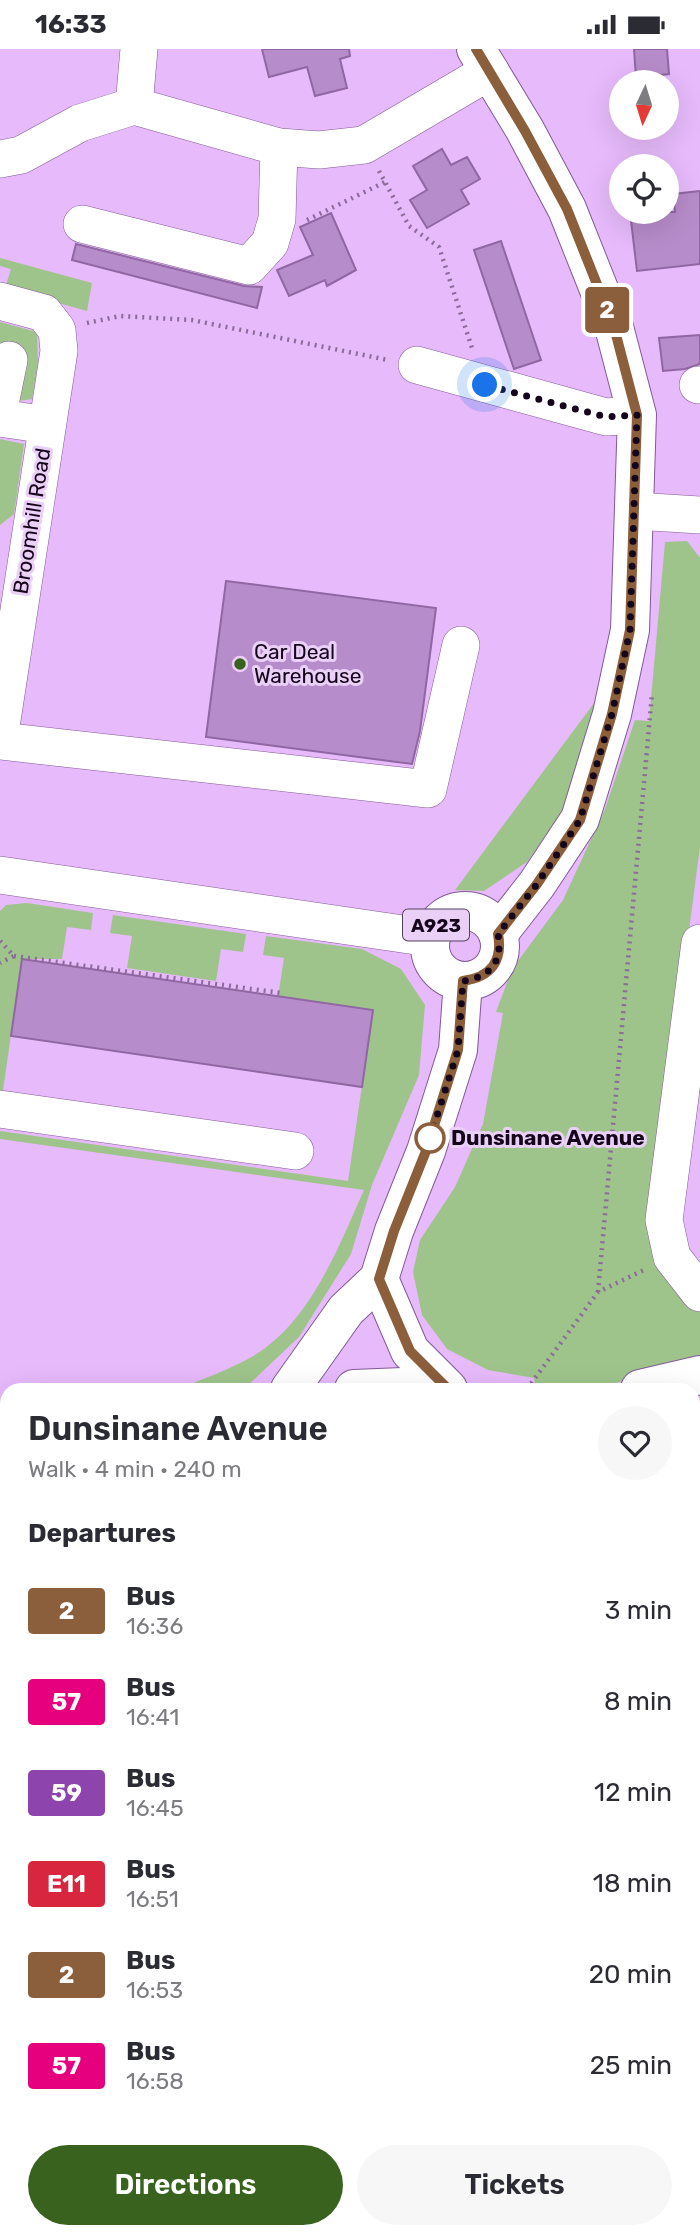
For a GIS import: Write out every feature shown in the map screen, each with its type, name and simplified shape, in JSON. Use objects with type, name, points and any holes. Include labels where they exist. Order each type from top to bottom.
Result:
[{"type":"main road","name":"A923","points":[[483,60],[567,209],[614,327],[637,415],[630,630],[612,714],[580,820],[537,884],[498,934]]},
{"type":"main road","name":"A923","points":[[474,911],[484,916],[498,934],[499,956],[485,975],[463,981],[451,978],[441,972],[433,962],[429,950],[430,938],[434,927],[451,912],[474,911]]},
{"type":"main road","points":[[294,1383],[346,1310],[379,1279],[394,1231],[426,1151],[458,1050],[463,981]]},
{"type":"main road","points":[[379,1279],[410,1351],[442,1383]]},
{"type":"main road","points":[[666,1383],[700,1375]]},
{"type":"street","points":[[134,106],[139,49]]},
{"type":"street","points":[[0,159],[21,155],[80,123],[134,106],[279,147],[319,150],[363,145],[483,60]]},
{"type":"street","points":[[82,224],[249,266],[270,243],[277,219],[279,147]]},
{"type":"street","points":[[0,301],[51,321]]},
{"type":"street","name":"Broomhill Road","points":[[0,733],[13,553],[47,425],[59,351],[51,321]]},
{"type":"street","points":[[0,404],[9,360]]},
{"type":"street","points":[[417,365],[606,417],[637,415]]},
{"type":"street","points":[[0,418],[47,425]]},
{"type":"street","points":[[635,511],[700,515]]},
{"type":"street","points":[[0,741],[428,789],[461,645]]},
{"type":"street","points":[[0,875],[430,938]]},
{"type":"street","points":[[699,959],[664,1220],[672,1257],[700,1293]]},
{"type":"street","points":[[0,1109],[295,1151]]},
{"type":"path","points":[[363,145],[409,226],[439,247],[485,385]]},
{"type":"path","points":[[277,219],[298,225],[385,182]]},
{"type":"path","points":[[51,321],[120,316],[192,320],[417,365]]},
{"type":"path","points":[[597,1293],[652,693]]},
{"type":"path","points":[[0,941],[14,955]]},
{"type":"path","points":[[0,963],[14,955],[94,964],[281,993]]},
{"type":"path","points":[[531,1383],[597,1293],[672,1257]]},
{"type":"green space","points":[[0,258],[92,283],[87,311],[5,288],[11,269],[0,266]]},
{"type":"green space","points":[[0,322],[37,332],[38,362],[32,399],[19,401],[26,360],[0,353]]},
{"type":"green space","points":[[0,439],[24,444],[14,514],[0,525]]},
{"type":"green space","points":[[687,541],[700,558],[700,847],[651,1219],[700,1305],[700,1361],[616,1383],[535,1383],[534,1378],[488,1370],[447,1349],[422,1315],[413,1272],[420,1240],[455,1187],[483,1124],[503,1013],[496,1012],[512,969],[563,900],[605,809],[635,720],[649,721],[665,542]]},
{"type":"green space","points":[[603,691],[564,810],[527,862],[484,891],[455,890]]},
{"type":"green space","points":[[27,903],[93,913],[91,930],[67,927],[62,959],[22,959],[0,1097],[0,911],[6,905]]},
{"type":"green space","points":[[113,915],[246,934],[243,952],[221,949],[216,981],[127,968],[132,936],[110,933]]},
{"type":"green space","points":[[266,936],[362,949],[401,969],[425,1005],[419,1075],[372,1185],[351,1254],[299,1337],[250,1383],[194,1383],[248,1359],[269,1345],[288,1327],[319,1285],[364,1190],[0,1139],[0,1131],[348,1181],[373,1011],[278,997],[284,958],[263,955]]},
{"type":"building","points":[[262,49],[349,49],[350,56],[340,59],[347,88],[315,96],[307,67],[269,77]]},
{"type":"building","points":[[634,49],[667,49],[669,70],[635,70]]},
{"type":"building","points":[[442,149],[451,165],[467,157],[480,179],[461,190],[469,204],[427,228],[410,200],[427,190],[413,166]]},
{"type":"building","points":[[700,191],[700,264],[637,271],[631,224],[679,224],[679,193]]},
{"type":"building","points":[[331,213],[356,270],[327,286],[325,280],[289,296],[277,270],[313,255],[300,227]]},
{"type":"building","points":[[501,241],[541,360],[514,369],[474,250]]},
{"type":"building","points":[[76,244],[244,286],[262,287],[257,308],[72,260]]},
{"type":"building","points":[[700,335],[700,364],[685,369],[663,371],[659,338]]},
{"type":"building","points":[[226,581],[436,608],[420,731],[412,764],[206,737]]},
{"type":"building","points":[[22,959],[373,1010],[362,1087],[11,1036]]},
{"type":"bus line","name":"2","points":[[442,1383],[410,1351],[379,1279],[394,1231],[426,1151],[458,1050],[463,981],[485,975],[493,966],[499,956],[498,934],[537,884],[580,820],[612,714],[630,630],[635,511],[637,415],[614,327],[567,209],[476,49]]},
{"type":"place","name":"Car Deal Warehouse","points":[[240,664]]},
{"type":"place","name":"Dunsinane Avenue","points":[[430,1138]]},
{"type":"route","points":[[430,1138],[458,1050],[463,981],[485,975],[493,966],[499,956],[498,934],[537,884],[580,820],[612,714],[630,630],[637,415],[606,417],[485,385]]}]
